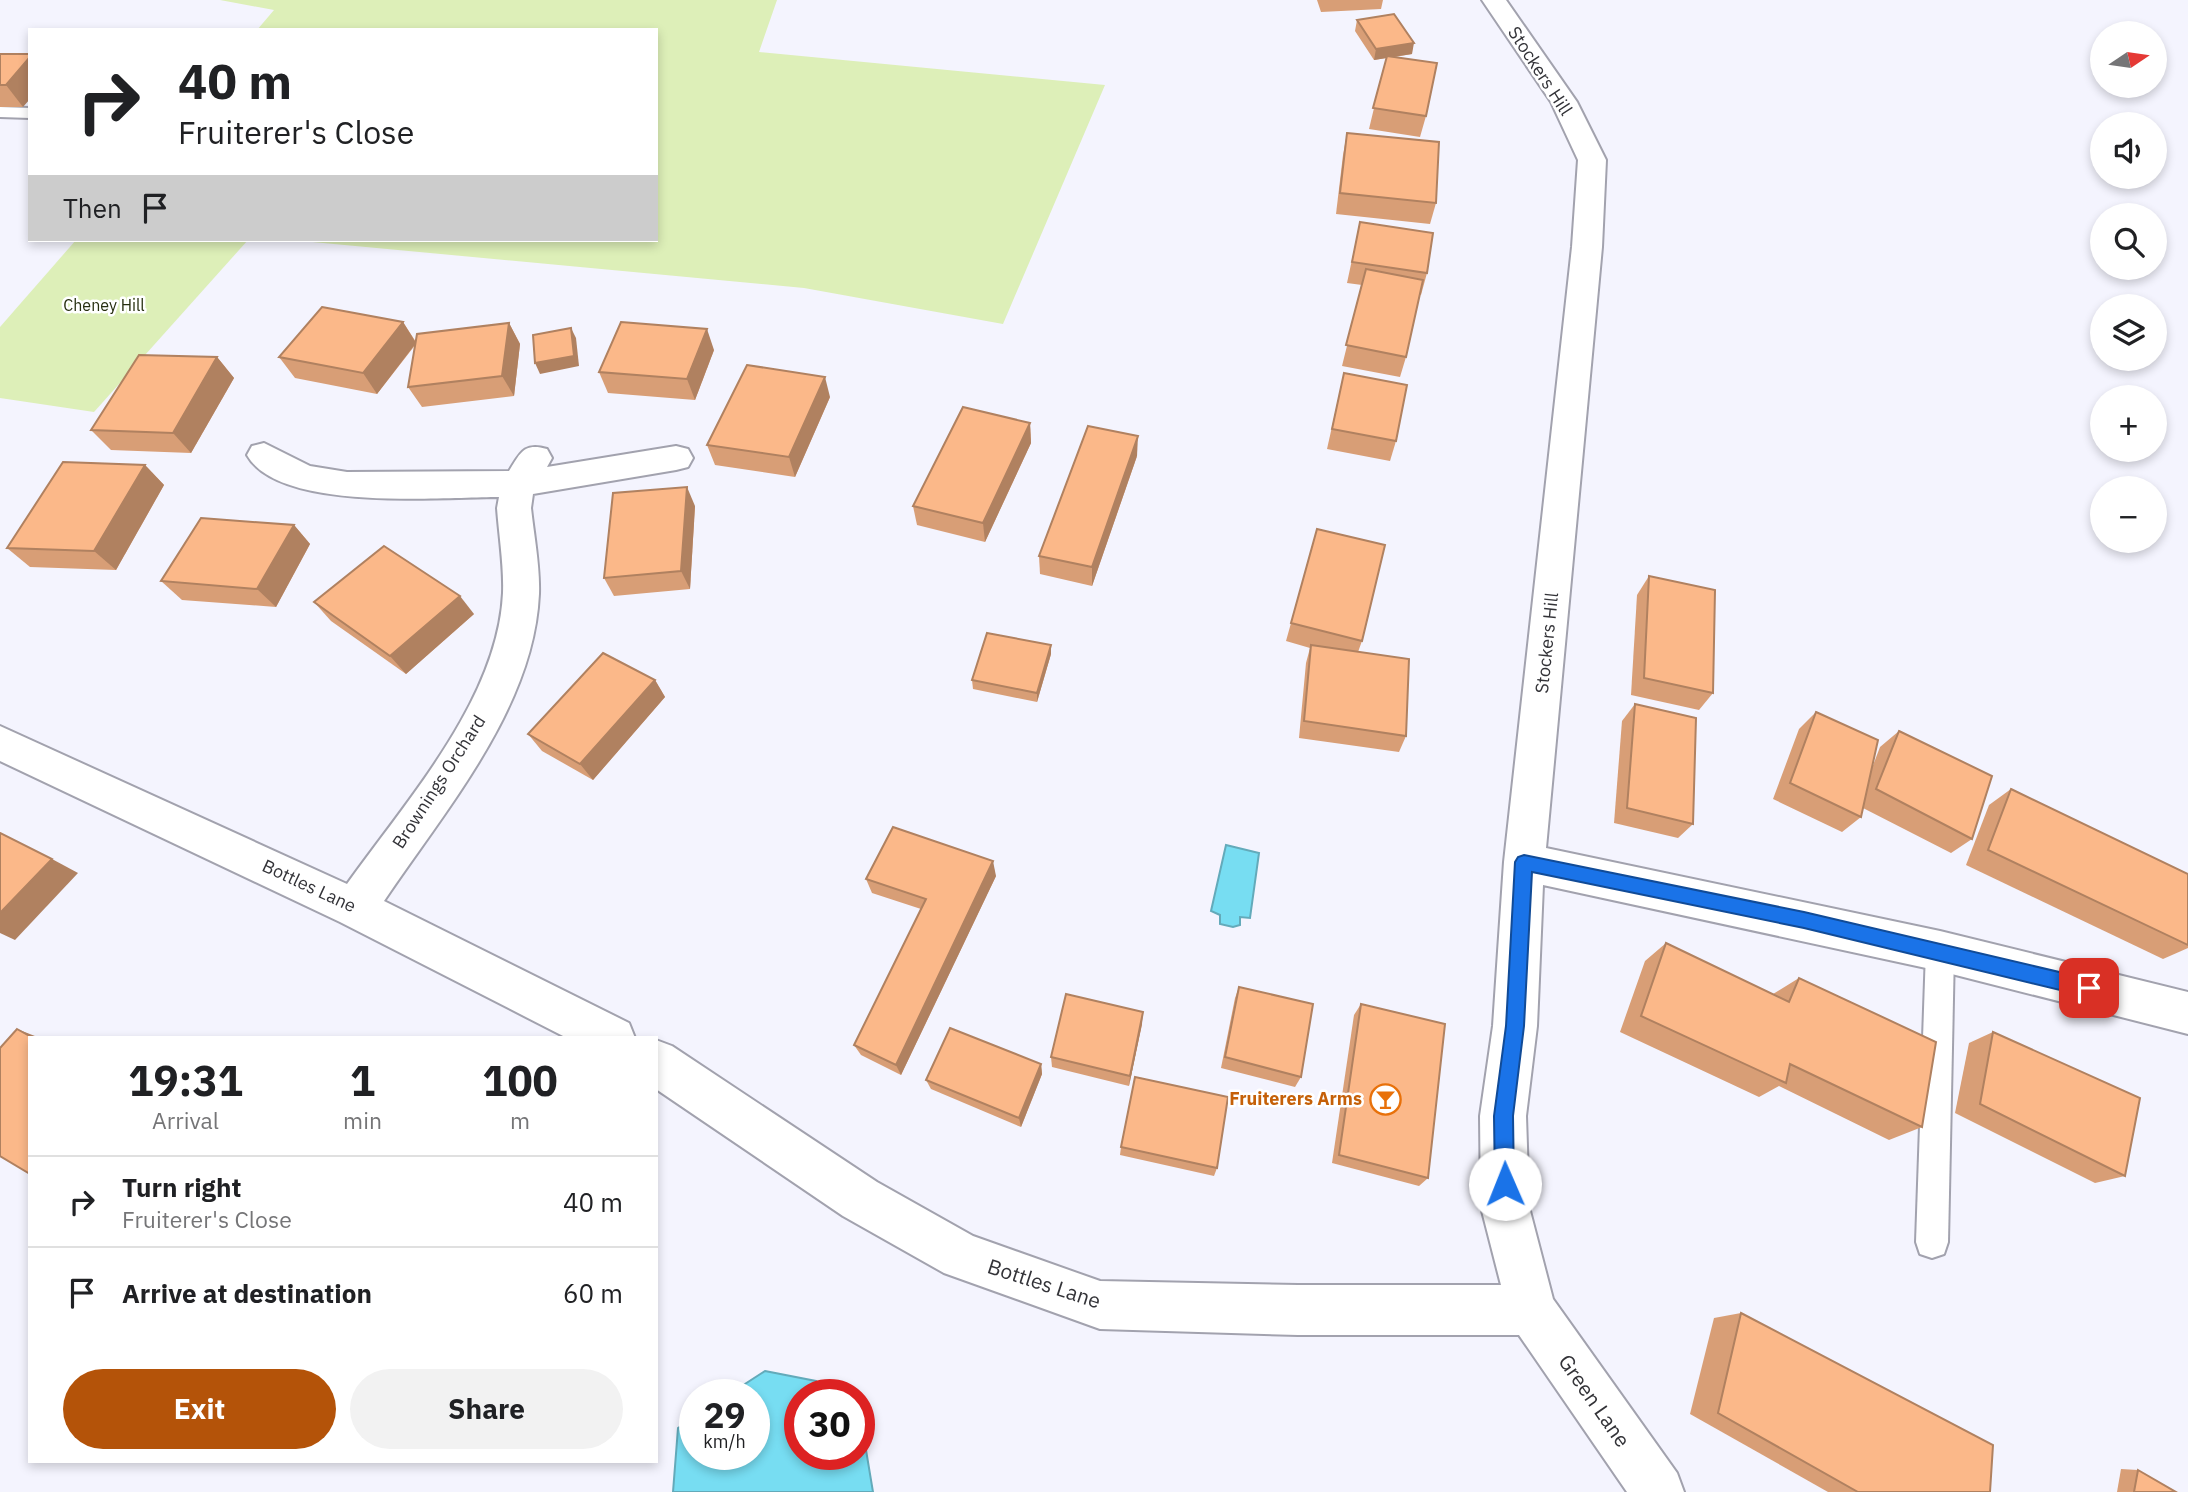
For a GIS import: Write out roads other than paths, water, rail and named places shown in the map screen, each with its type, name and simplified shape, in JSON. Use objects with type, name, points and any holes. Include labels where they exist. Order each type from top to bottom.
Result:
[{"type":"street","name":"Stockers Hill","points":[[1494,0],[1564,102],[1592,160],[1587,247],[1569,435],[1524,862],[1515,1026],[1504,1129],[1505,1207],[1531,1310]]},
{"type":"street","points":[[264,455],[302,477],[347,485],[676,458]]},
{"type":"street","name":"Brownings Orchard","points":[[355,908],[476,733],[510,660],[521,593],[514,508],[527,471]]},
{"type":"street","name":"Bottles Lane","points":[[0,743],[355,908],[609,1036]]},
{"type":"street","points":[[1524,862],[1940,951],[2188,1013]]},
{"type":"street","name":"Bottles Lane","points":[[658,1063],[860,1199],[961,1256],[1100,1305],[1298,1310],[1531,1310]]},
{"type":"street","name":"Green Lane","points":[[1531,1310],[1658,1492]]},
{"type":"lane","points":[[0,112],[28,113]]},
{"type":"lane","points":[[1933,1242],[1940,951]]},
{"type":"water","points":[[1226,845],[1259,853],[1250,918],[1240,917],[1240,925],[1233,927],[1220,924],[1220,915],[1211,911]]},
{"type":"water","points":[[765,1371],[806,1379],[784,1379],[784,1470],[869,1470],[873,1492],[673,1492],[679,1427],[679,1470],[770,1470],[770,1379],[753,1379]]},
{"type":"place","name":"Fruiterers Arms","points":[[1385,1099]]},
{"type":"park label","name":"Cheney Hill","points":[[104,305]]}]
